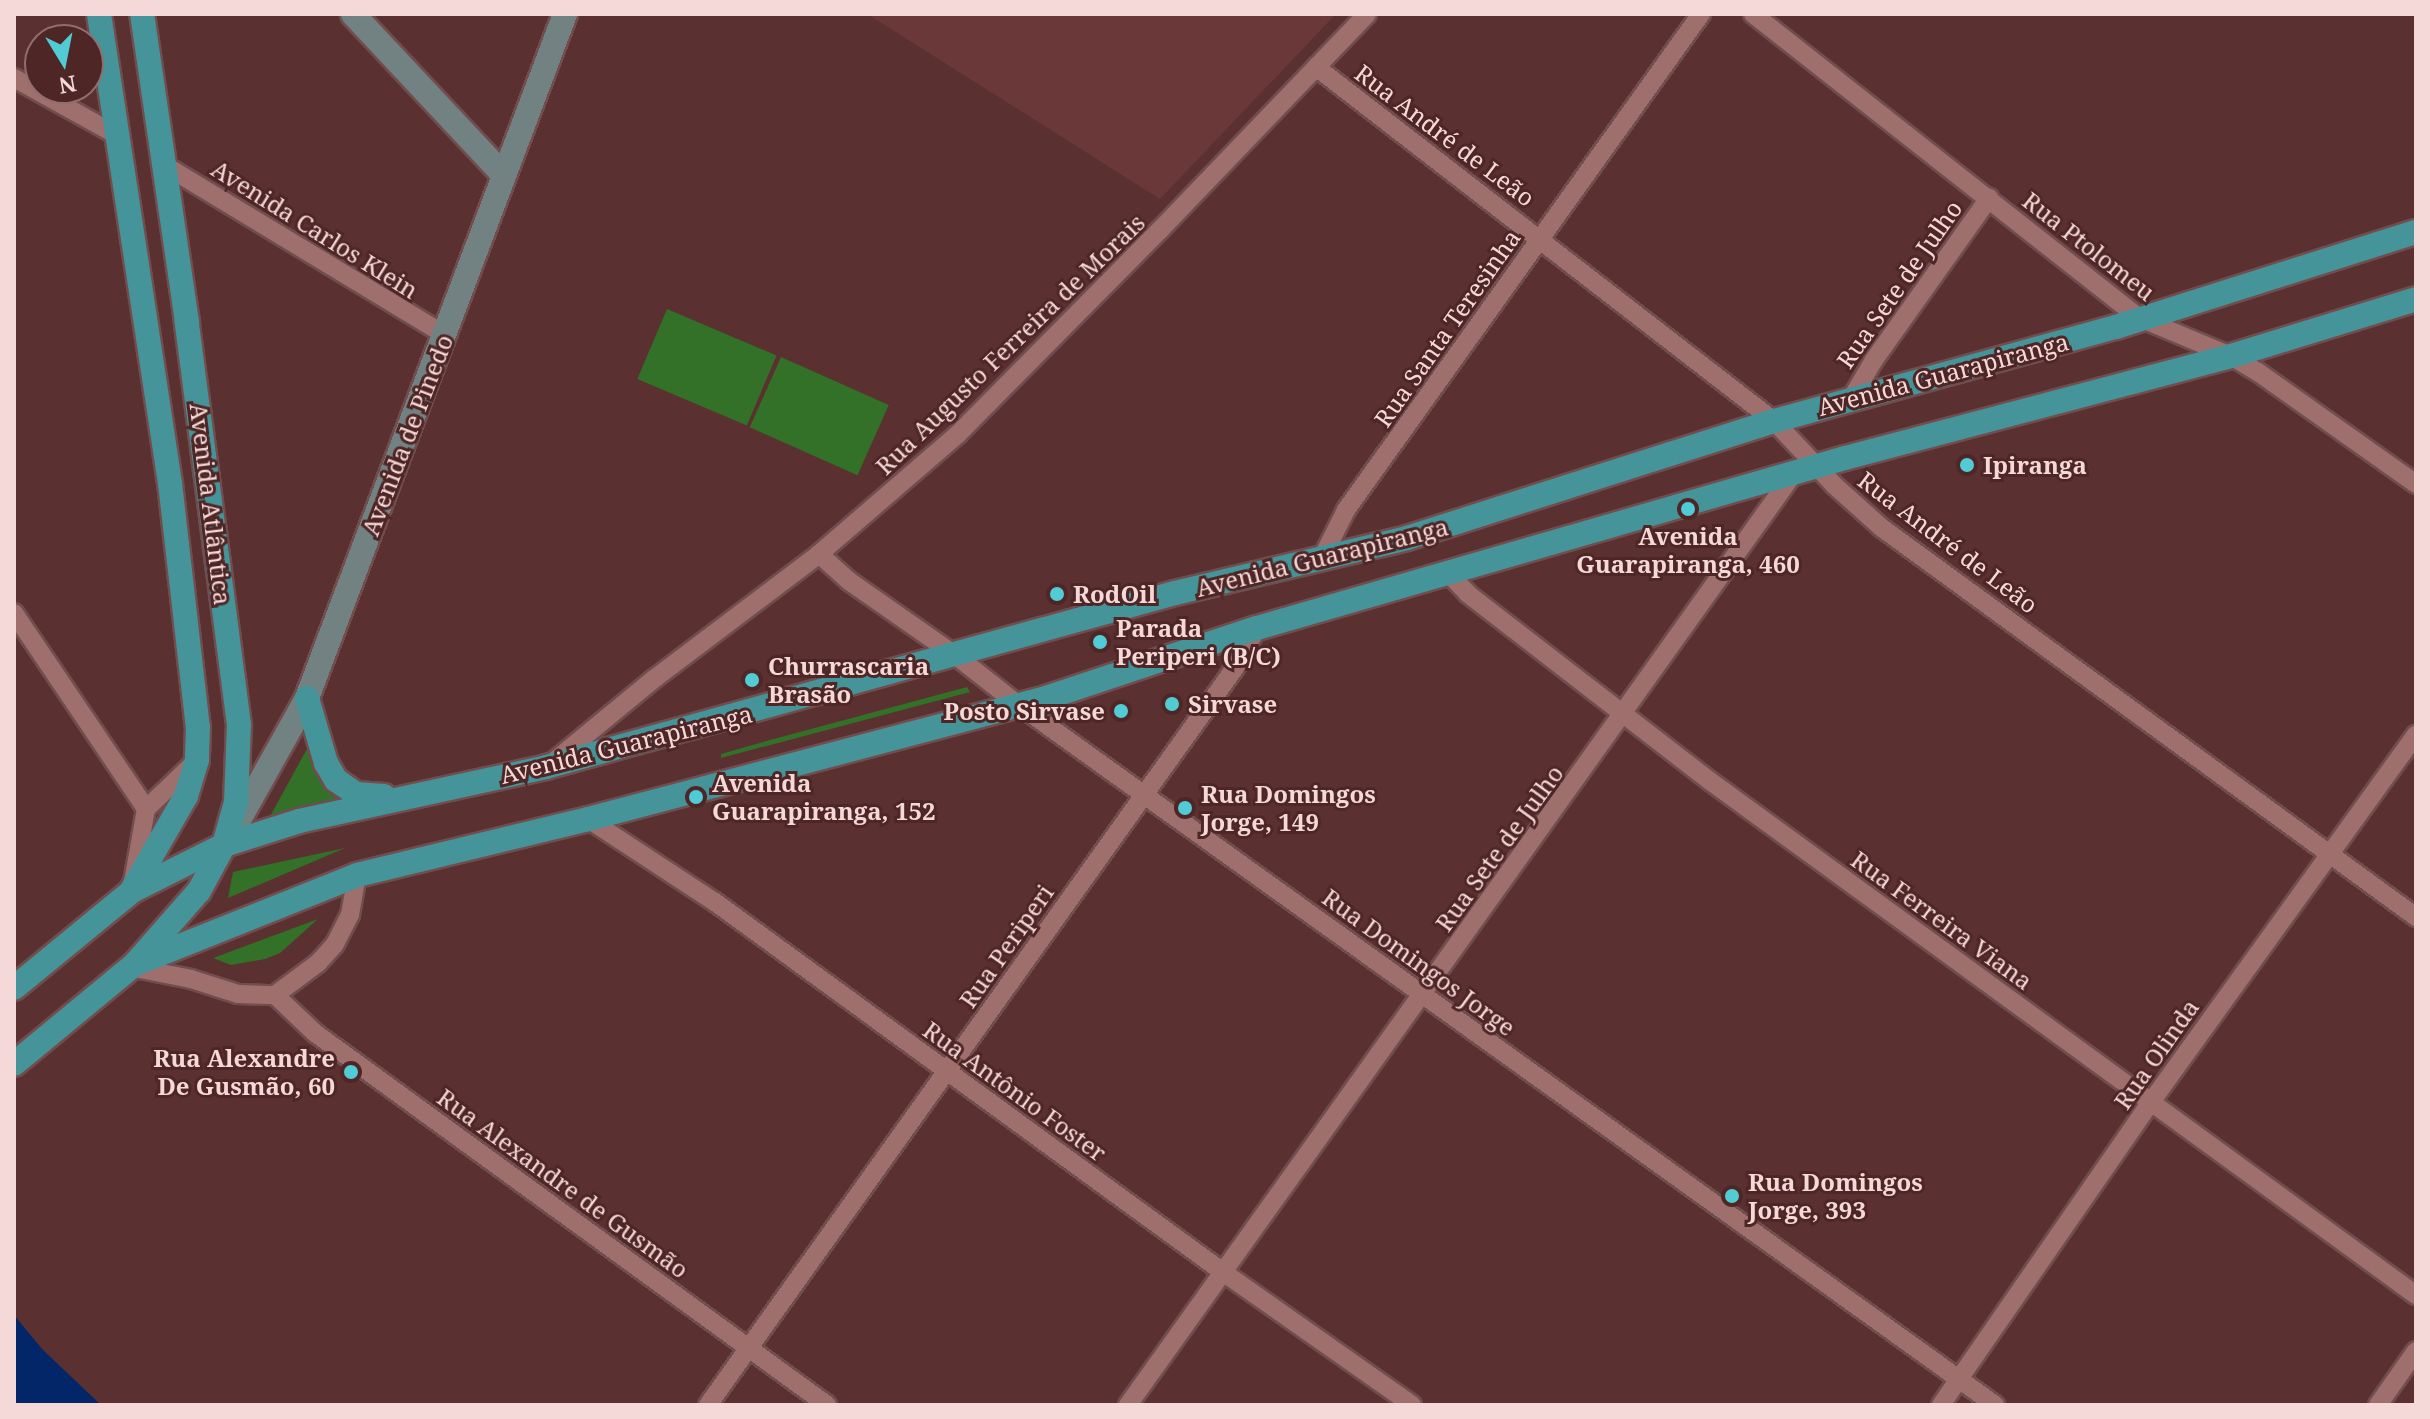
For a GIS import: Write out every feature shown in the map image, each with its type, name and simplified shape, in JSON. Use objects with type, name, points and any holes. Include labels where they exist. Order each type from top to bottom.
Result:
[{"type":"main road","name":"Avenida Atlântica","points":[[99,14],[182,573],[198,727],[197,760],[186,796],[132,891]]},
{"type":"main road","name":"Avenida Atlântica","points":[[132,965],[199,891],[224,845],[236,802],[239,725],[187,322],[161,163],[142,14]]},
{"type":"main road","name":"Avenida Guarapiranga","points":[[132,891],[224,845],[299,821],[546,767],[1175,593],[1480,517],[1774,421],[2140,318],[2416,232]]},
{"type":"main road","name":"Avenida Guarapiranga","points":[[132,965],[357,875],[588,819],[1016,703],[1046,698],[1257,628],[1805,470],[2231,356],[2416,299]]},
{"type":"main road","points":[[307,698],[326,763],[336,780],[356,794],[398,797]]},
{"type":"main road","points":[[14,988],[132,891]]},
{"type":"main road","points":[[14,1064],[132,965]]},
{"type":"street","points":[[353,14],[502,173]]},
{"type":"street","name":"Avenida de Pinedo","points":[[224,845],[307,698],[445,335],[502,173],[565,14]]},
{"type":"street","name":"Rua Augusto Ferreira de Morais","points":[[546,767],[654,679],[819,554],[958,434],[1367,14]]},
{"type":"street","name":"Rua Santa Teresinha","points":[[1322,558],[1346,510],[1701,14]]},
{"type":"street","name":"Rua Ptolomeu","points":[[1753,14],[2140,318],[2231,356],[2416,484]]},
{"type":"street","name":"Rua André de Leão","points":[[1316,67],[1540,237],[1774,421],[1805,470],[2416,917]]},
{"type":"street","points":[[14,78],[118,136]]},
{"type":"street","name":"Avenida Carlos Klein","points":[[161,163],[445,335]]},
{"type":"street","name":"Rua Sete de Julho","points":[[1851,399],[1874,360],[1989,198]]},
{"type":"street","name":"Rua Sete de Julho","points":[[1128,1405],[1624,714],[1805,470]]},
{"type":"street","name":"Rua Domingos Jorge","points":[[819,554],[849,581],[955,655],[1016,703],[1995,1405]]},
{"type":"street","name":"Rua Ferreira Viana","points":[[1448,573],[1468,594],[1624,714],[2416,1295]]},
{"type":"street","points":[[14,613],[146,809]]},
{"type":"street","name":"Rua Periperi","points":[[708,1405],[1237,665],[1257,628]]},
{"type":"street","name":"Rua Olinda","points":[[1941,1405],[2151,1102],[2416,734]]},
{"type":"street","points":[[132,891],[146,809],[197,760]]},
{"type":"street","name":"Rua Antônio Foster","points":[[588,819],[715,902],[1223,1272],[1412,1405]]},
{"type":"street","points":[[132,965],[238,994],[275,995],[318,963],[335,944],[350,915],[357,875]]},
{"type":"street","name":"Rua Alexandre de Gusmão","points":[[275,995],[315,1033],[827,1405]]},
{"type":"street","points":[[2378,1405],[2416,1351]]},
{"type":"shaded area","points":[[867,14],[1336,14],[1160,199]]},
{"type":"green space","points":[[667,309],[777,355],[747,425],[637,379]]},
{"type":"green space","points":[[781,357],[889,405],[857,475],[750,427]]},
{"type":"green space","points":[[967,687],[970,692],[721,758],[721,754]]},
{"type":"green space","points":[[314,736],[356,798],[268,820]]},
{"type":"green space","points":[[345,848],[228,898],[233,872]]},
{"type":"green space","points":[[318,919],[280,953],[265,959],[231,965],[213,958]]},
{"type":"water","points":[[14,1315],[42,1349],[101,1405],[14,1405]]},
{"type":"place","name":"Ipiranga","points":[[1967,465]]},
{"type":"place","name":"Avenida Guarapiranga, 460","points":[[1688,509]]},
{"type":"place","name":"RodOil","points":[[1057,594]]},
{"type":"place","name":"Parada Periperi (B/C)","points":[[1100,642]]},
{"type":"place","name":"Churrascaria Brasão","points":[[752,680]]},
{"type":"place","name":"Sirvase","points":[[1172,704]]},
{"type":"place","name":"Posto Sirvase","points":[[1121,711]]},
{"type":"place","name":"Avenida Guarapiranga, 152","points":[[696,797]]},
{"type":"place","name":"Rua Domingos Jorge, 149","points":[[1185,808]]},
{"type":"place","name":"Rua Alexandre De Gusmão, 60","points":[[351,1072]]},
{"type":"place","name":"Rua Domingos Jorge, 393","points":[[1732,1196]]}]
